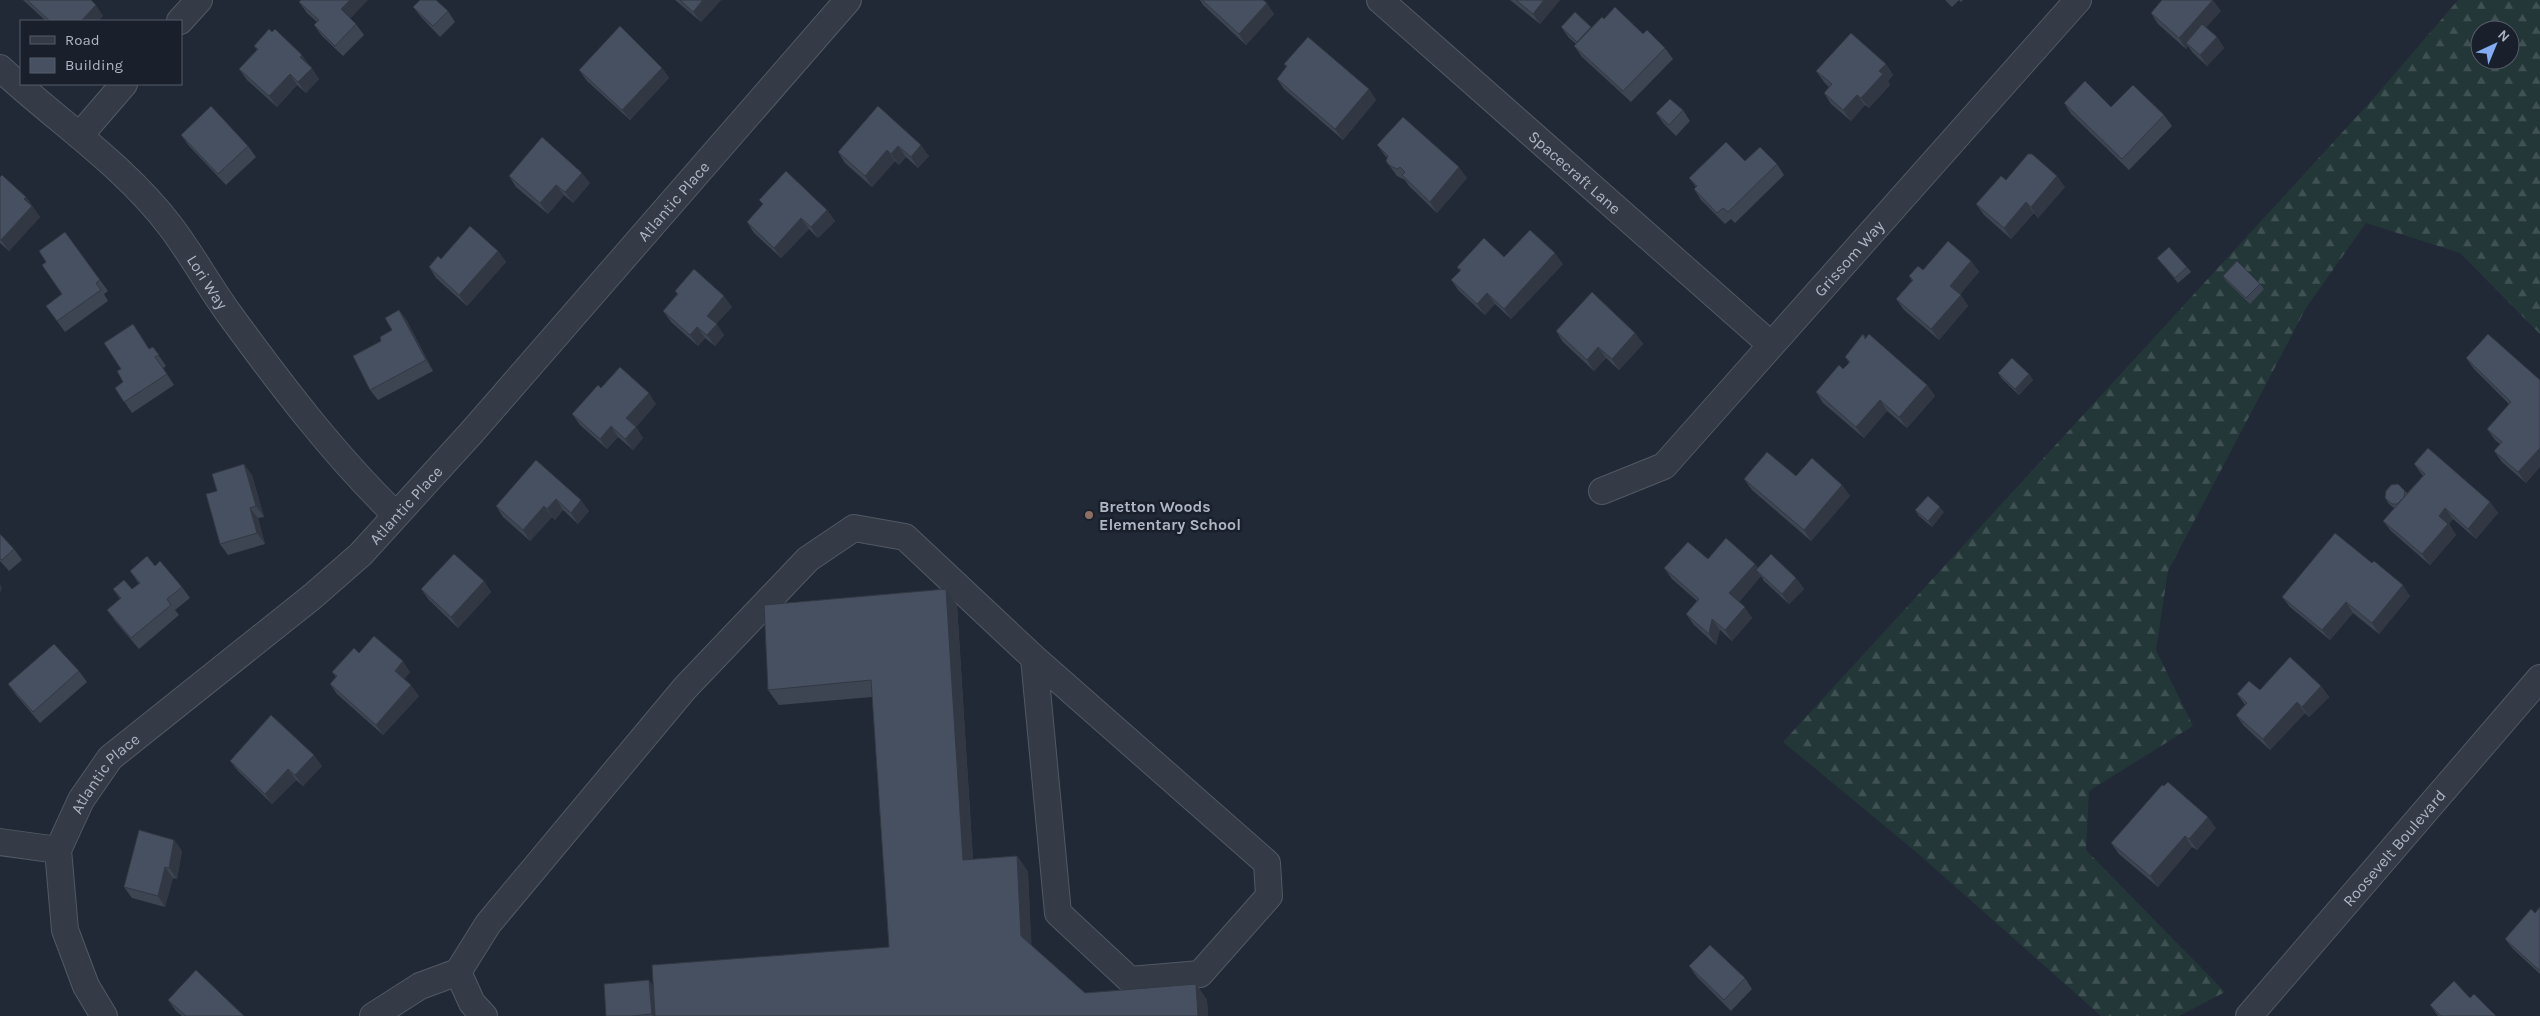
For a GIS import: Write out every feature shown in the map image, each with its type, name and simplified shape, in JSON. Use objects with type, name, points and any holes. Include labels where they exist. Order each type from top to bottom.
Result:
[{"type":"street","points":[[181,20],[199,0]]},
{"type":"street","name":"Atlantic Place","points":[[104,1016],[86,986],[65,930],[58,850],[81,800],[110,758],[313,596],[361,554],[472,432],[848,0]]},
{"type":"street","name":"Spacecraft Lane","points":[[1380,0],[1770,344]]},
{"type":"street","name":"Grissom Way","points":[[1602,491],[1664,466],[1770,344],[2078,0]]},
{"type":"street","name":"Lori Way","points":[[0,68],[27,93],[80,135],[132,182],[171,227],[229,314],[306,415],[361,481],[396,515]]},
{"type":"street","points":[[80,135],[123,85]]},
{"type":"street","points":[[373,1016],[420,986],[458,972],[488,924],[685,688],[808,559],[854,528],[905,537],[1034,658],[1267,863],[1269,896],[1200,974],[1130,980],[1058,913],[1034,658]]},
{"type":"street","name":"Roosevelt Boulevard","points":[[2249,1016],[2540,678]]},
{"type":"street","points":[[0,842],[58,850]]},
{"type":"street","points":[[458,972],[472,1004],[484,1016]]},
{"type":"green space","points":[[2458,0],[2540,0],[2540,334],[2460,253],[2366,223],[2306,308],[2168,571],[2156,650],[2193,726],[2089,791],[2086,850],[2225,992],[2179,1016],[2101,1016],[1915,851],[1783,742],[2373,99]]},
{"type":"building","points":[[27,0],[91,0],[96,5],[82,20],[49,20]]},
{"type":"building","points":[[301,0],[350,0],[341,9],[356,24],[335,46],[314,25],[319,20],[299,2]]},
{"type":"building","points":[[420,0],[436,0],[448,11],[433,26],[413,7]]},
{"type":"building","points":[[680,0],[703,0],[693,12]]},
{"type":"building","points":[[1202,0],[1263,0],[1267,3],[1239,34]]},
{"type":"building","points":[[1516,0],[1544,0],[1533,14]]},
{"type":"building","points":[[2162,0],[2213,0],[2179,38],[2151,13]]},
{"type":"building","points":[[1615,7],[1643,34],[1647,30],[1665,48],[1623,91],[1574,46],[1602,17],[1604,19]]},
{"type":"building","points":[[1575,12],[1591,27],[1577,42],[1561,27]]},
{"type":"building","points":[[2202,24],[2217,37],[2200,55],[2186,43]]},
{"type":"building","points":[[620,26],[662,68],[622,110],[579,70]]},
{"type":"building","points":[[269,29],[272,32],[275,29],[302,55],[300,57],[312,68],[298,82],[290,74],[269,96],[239,69],[258,49],[254,46]]},
{"type":"building","points":[[1851,33],[1886,64],[1879,71],[1883,74],[1861,98],[1857,95],[1843,110],[1824,93],[1832,84],[1816,71]]},
{"type":"building","points":[[1308,37],[1369,89],[1335,129],[1277,79],[1287,66],[1284,64]]},
{"type":"building","points":[[2085,81],[2111,107],[2133,85],[2164,115],[2122,159],[2064,103]]},
{"type":"building","points":[[1670,99],[1683,110],[1669,125],[1656,113]]},
{"type":"building","points":[[211,106],[248,146],[218,174],[181,135]]},
{"type":"building","points":[[878,106],[921,145],[911,157],[898,146],[891,154],[887,150],[865,176],[838,152]]},
{"type":"building","points":[[1403,117],[1459,167],[1430,202],[1402,175],[1405,172],[1400,167],[1397,169],[1389,165],[1386,161],[1388,156],[1377,145]]},
{"type":"building","points":[[542,137],[582,173],[565,192],[556,185],[540,203],[509,176]]},
{"type":"building","points":[[1726,142],[1745,161],[1760,147],[1777,164],[1728,212],[1723,208],[1717,213],[1694,189],[1697,186],[1689,178]]},
{"type":"building","points":[[2028,154],[2032,154],[2057,176],[2031,207],[2026,202],[2004,228],[1976,204],[2001,176],[2006,180]]},
{"type":"building","points":[[786,171],[827,210],[811,227],[801,218],[774,248],[747,222],[763,204],[759,200]]},
{"type":"building","points":[[2,175],[26,197],[24,199],[32,206],[0,240],[0,177]]},
{"type":"building","points":[[470,226],[498,251],[459,295],[429,267],[438,256],[441,259]]},
{"type":"building","points":[[1530,230],[1555,253],[1504,309],[1487,293],[1477,304],[1451,280],[1461,270],[1457,267],[1484,238],[1504,257]]},
{"type":"building","points":[[65,232],[100,280],[96,283],[101,290],[57,321],[46,306],[62,294],[42,265],[46,262],[39,251]]},
{"type":"building","points":[[1948,241],[1971,261],[1950,286],[1961,295],[1931,329],[1896,299],[1913,280],[1909,276],[1918,266],[1923,270]]},
{"type":"building","points":[[2169,247],[2187,267],[2175,278],[2157,258]]},
{"type":"building","points":[[2237,261],[2260,284],[2246,298],[2223,276]]},
{"type":"building","points":[[694,269],[724,296],[707,316],[717,324],[707,335],[697,327],[690,335],[663,311],[678,294],[675,291]]},
{"type":"building","points":[[1592,292],[1635,333],[1612,359],[1598,347],[1587,360],[1556,331]]},
{"type":"building","points":[[399,310],[426,360],[370,390],[353,356],[381,341],[380,337],[392,330],[385,318]]},
{"type":"building","points":[[133,324],[149,349],[153,347],[159,355],[155,357],[167,374],[124,402],[115,388],[123,382],[117,371],[121,369],[104,343]]},
{"type":"building","points":[[1863,334],[1865,339],[1869,334],[1927,385],[1899,417],[1880,400],[1856,427],[1816,392],[1839,365],[1843,369],[1850,362],[1845,357]]},
{"type":"building","points":[[2488,334],[2540,380],[2540,448],[2518,472],[2494,451],[2502,442],[2487,429],[2511,402],[2466,358]]},
{"type":"building","points":[[2012,358],[2029,374],[2015,389],[1998,373]]},
{"type":"building","points":[[620,367],[649,393],[626,418],[636,427],[625,439],[611,426],[600,439],[572,414],[598,385],[601,388]]},
{"type":"building","points":[[2428,448],[2490,502],[2468,529],[2445,508],[2439,516],[2448,524],[2422,554],[2383,521],[2425,474],[2414,464]]},
{"type":"building","points":[[1767,452],[1796,476],[1812,458],[1842,485],[1804,530],[1744,479]]},
{"type":"building","points":[[536,460],[581,500],[571,513],[556,499],[547,509],[544,506],[523,530],[496,506]]},
{"type":"building","points":[[244,464],[256,506],[250,508],[257,533],[220,544],[206,494],[217,491],[212,474]]},
{"type":"building","points":[[2398,484],[2405,491],[2404,497],[2397,504],[2392,504],[2385,498],[2386,491],[2391,485]]},
{"type":"building","points":[[1928,496],[1940,507],[1928,521],[1915,510]]},
{"type":"building","points":[[2335,533],[2403,585],[2372,623],[2346,602],[2322,630],[2282,597]]},
{"type":"building","points":[[0,534],[14,549],[2,560],[0,559]]},
{"type":"building","points":[[1726,538],[1755,564],[1729,593],[1745,607],[1725,630],[1712,619],[1709,634],[1686,614],[1699,599],[1664,568],[1688,542],[1708,559]]},
{"type":"building","points":[[454,554],[484,581],[451,617],[421,589]]},
{"type":"building","points":[[1771,554],[1796,578],[1782,594],[1756,570]]},
{"type":"building","points":[[147,556],[155,566],[160,561],[182,587],[167,599],[171,605],[131,638],[107,610],[121,598],[113,589],[124,580],[132,589],[140,583],[130,571]]},
{"type":"building","points":[[946,589],[963,860],[1017,856],[1021,936],[1085,993],[1196,984],[1198,1016],[655,1016],[652,965],[889,947],[871,680],[768,690],[764,605]]},
{"type":"building","points":[[374,636],[403,661],[395,671],[411,685],[376,725],[330,684],[337,676],[332,672],[354,648],[359,653]]},
{"type":"building","points":[[54,644],[79,671],[33,712],[8,684]]},
{"type":"building","points":[[2290,657],[2321,686],[2302,707],[2297,702],[2263,739],[2236,715],[2247,703],[2237,694],[2249,681],[2260,690]]},
{"type":"building","points":[[271,715],[314,755],[295,775],[288,769],[265,794],[230,761]]},
{"type":"building","points":[[2168,782],[2208,817],[2189,839],[2185,836],[2150,876],[2111,843],[2162,785],[2164,786]]},
{"type":"building","points":[[139,830],[174,840],[169,868],[165,867],[158,896],[124,887]]},
{"type":"building","points":[[2540,907],[2540,971],[2505,939],[2531,909],[2535,913]]},
{"type":"building","points":[[1710,945],[1745,978],[1724,1000],[1689,966]]},
{"type":"building","points":[[196,970],[244,1016],[186,1016],[168,1000]]},
{"type":"building","points":[[649,980],[652,1014],[606,1016],[604,984]]},
{"type":"building","points":[[2454,981],[2470,998],[2474,994],[2496,1016],[2441,1016],[2430,1005]]},
{"type":"place","name":"Bretton Woods Elementary School","points":[[1089,515]]}]
